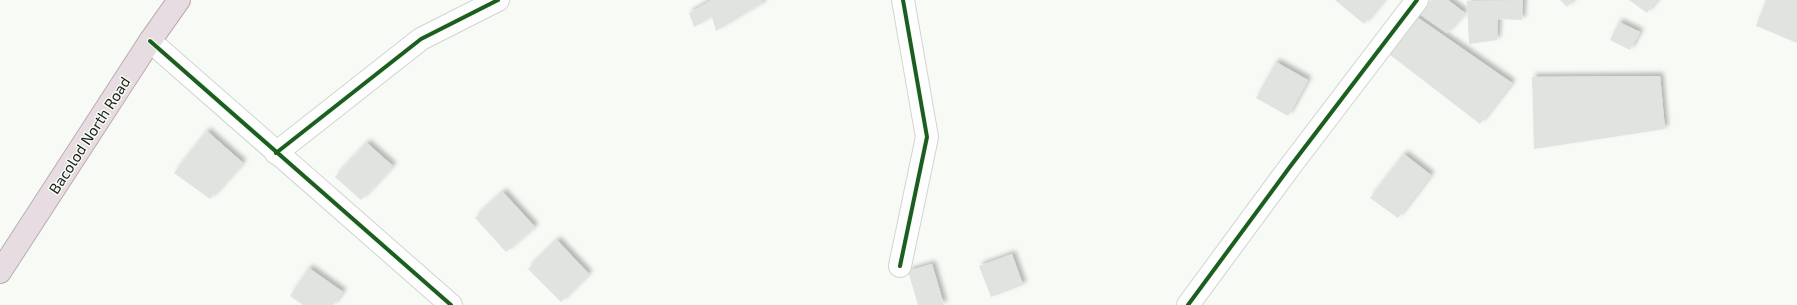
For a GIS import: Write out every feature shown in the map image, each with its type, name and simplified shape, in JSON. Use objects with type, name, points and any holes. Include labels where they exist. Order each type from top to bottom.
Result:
[{"type":"highway","name":"Bacolod North Road","points":[[0,272],[150,41],[179,0]]},
{"type":"street","points":[[276,152],[421,39],[498,0]]},
{"type":"street","points":[[900,266],[927,137],[903,0]]},
{"type":"street","points":[[1188,305],[1289,168],[1417,0]]},
{"type":"street","points":[[150,41],[452,305]]},
{"type":"building","points":[[712,0],[761,0],[763,3],[716,31],[712,17],[694,27],[689,13]]},
{"type":"building","points":[[1335,0],[1384,0],[1364,24]]},
{"type":"building","points":[[1433,0],[1448,0],[1465,13],[1447,33],[1420,14]]},
{"type":"building","points":[[1523,0],[1522,20],[1498,19],[1497,40],[1469,44],[1467,1]]},
{"type":"building","points":[[1560,0],[1573,0],[1567,7]]},
{"type":"building","points":[[1629,0],[1657,0],[1647,13]]},
{"type":"building","points":[[1766,0],[1797,0],[1797,43],[1756,26]]},
{"type":"building","points":[[1414,15],[1512,83],[1480,124],[1385,51]]},
{"type":"building","points":[[1619,22],[1640,32],[1630,50],[1610,40]]},
{"type":"building","points":[[1276,62],[1308,80],[1288,116],[1256,98]]},
{"type":"building","points":[[1660,76],[1665,129],[1534,149],[1532,77]]},
{"type":"building","points":[[207,131],[243,163],[210,199],[174,173]]},
{"type":"building","points":[[367,143],[393,166],[361,200],[335,177]]},
{"type":"building","points":[[1404,154],[1431,175],[1398,218],[1370,198]]},
{"type":"building","points":[[503,192],[535,227],[506,252],[475,218]]},
{"type":"building","points":[[557,240],[589,274],[561,302],[528,269]]},
{"type":"building","points":[[1012,254],[1023,285],[991,297],[979,266]]},
{"type":"building","points":[[932,264],[944,305],[918,305],[908,271]]},
{"type":"building","points":[[309,268],[343,292],[333,305],[303,305],[290,296]]},
{"type":"cycle path","points":[[276,153],[421,39],[498,0]]},
{"type":"cycle path","points":[[900,266],[927,137],[903,0]]},
{"type":"cycle path","points":[[1188,305],[1289,168],[1417,0]]},
{"type":"cycle path","points":[[150,41],[451,305]]}]
